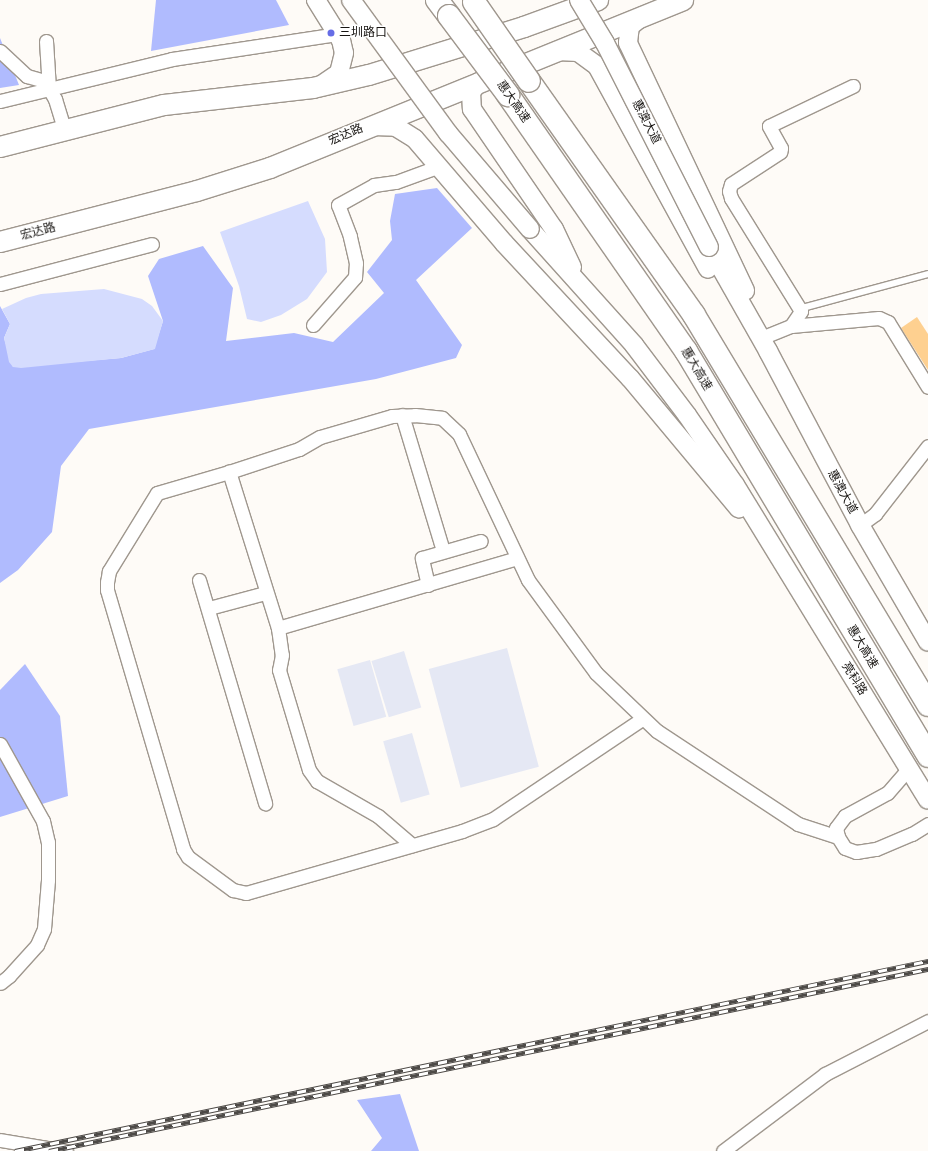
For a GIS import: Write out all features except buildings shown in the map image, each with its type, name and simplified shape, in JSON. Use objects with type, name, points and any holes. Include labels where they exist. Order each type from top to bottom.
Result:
[{"type":"highway","points":[[473,1],[694,315],[928,704]]},
{"type":"highway","name":"惠大高速","points":[[443,8],[508,95],[686,351],[928,756]]},
{"type":"main road","points":[[0,147],[164,105],[313,88],[369,75],[524,27],[598,0]]},
{"type":"main road","name":"宏达路","points":[[0,242],[197,191],[248,175],[683,0]]},
{"type":"street","points":[[313,88],[334,79],[342,66],[344,52],[338,34],[316,0]]},
{"type":"street","points":[[351,0],[448,132],[530,229],[634,345],[687,415],[735,485],[779,558]]},
{"type":"street","name":"惠澳大道","points":[[579,0],[608,50],[709,247],[761,338],[860,525],[928,642]]},
{"type":"street","points":[[643,16],[630,26],[628,42],[740,278],[758,322],[761,338]]},
{"type":"street","points":[[0,101],[48,85],[172,59],[338,34]]},
{"type":"street","points":[[46,41],[48,85],[55,99],[65,131]]},
{"type":"street","points":[[0,51],[27,76],[48,85]]},
{"type":"street","points":[[557,51],[578,52],[597,66],[723,297],[748,331],[761,338]]},
{"type":"street","points":[[479,82],[471,92],[472,109],[554,228],[580,284]]},
{"type":"street","points":[[791,326],[800,311],[731,198],[731,184],[780,152],[781,148],[769,126],[854,86]]},
{"type":"street","points":[[363,128],[379,125],[403,130],[414,139],[437,167],[630,378],[779,558]]},
{"type":"street","points":[[313,325],[355,277],[356,263],[350,236],[338,205],[374,185],[396,182],[437,167]]},
{"type":"street","points":[[0,284],[152,244]]},
{"type":"street","points":[[761,338],[791,326],[880,318],[888,322],[928,387]]},
{"type":"street","points":[[402,415],[443,551]]},
{"type":"street","points":[[642,719],[493,819],[462,831],[246,894],[233,890],[188,857],[183,849],[107,590],[109,571],[157,493],[229,472],[299,449],[320,437],[392,416],[402,415],[442,418],[458,434],[528,580],[596,672],[642,719],[657,731],[798,824],[838,837]]},
{"type":"street","points":[[860,525],[875,514],[928,446]]},
{"type":"street","points":[[229,472],[265,593],[278,628],[282,655],[280,670],[309,770],[317,781],[378,816],[412,845]]},
{"type":"street","points":[[428,585],[422,558],[481,541]]},
{"type":"street","points":[[278,628],[517,558]]},
{"type":"street","name":"亮科路","points":[[779,558],[928,800]]},
{"type":"street","points":[[199,580],[209,608],[265,803]]},
{"type":"street","points":[[209,608],[265,593]]},
{"type":"street","points":[[0,744],[43,821],[48,842],[48,880],[44,929],[37,945],[9,976],[0,983]]},
{"type":"street","points":[[909,768],[887,793],[845,816],[836,828],[838,837],[845,848],[856,852],[876,849],[912,834],[928,824]]},
{"type":"street","points":[[723,1151],[825,1074],[928,1021]]},
{"type":"street","points":[[0,1140],[66,1151]]},
{"type":"lane","points":[[800,311],[806,307],[928,274]]},
{"type":"shaded area","points":[[156,0],[276,0],[289,25],[151,51]]},
{"type":"shaded area","points":[[0,38],[19,85],[0,88]]},
{"type":"shaded area","points":[[437,188],[472,228],[416,280],[462,345],[456,358],[376,379],[89,429],[61,466],[52,532],[18,570],[0,583],[0,306],[10,324],[4,338],[13,367],[121,358],[154,349],[163,321],[148,276],[159,259],[203,246],[233,288],[226,341],[294,333],[333,342],[384,293],[367,272],[392,240],[390,221],[395,194]]},
{"type":"shaded area","points":[[308,201],[325,239],[327,272],[307,299],[281,315],[261,322],[247,319],[239,286],[220,232]]},
{"type":"shaded area","points":[[104,289],[142,299],[152,306],[163,321],[155,349],[121,358],[21,368],[13,367],[9,362],[4,338],[10,324],[2,309],[26,298],[41,294]]},
{"type":"shaded area","points":[[507,648],[539,767],[461,788],[429,669]]},
{"type":"shaded area","points":[[404,651],[421,707],[389,717],[371,661]]},
{"type":"shaded area","points":[[370,660],[386,717],[354,726],[337,669]]},
{"type":"shaded area","points":[[25,664],[60,716],[68,796],[0,817],[0,690]]},
{"type":"shaded area","points":[[412,733],[430,795],[401,803],[383,741]]},
{"type":"shaded area","points":[[400,1094],[419,1151],[371,1151],[382,1138],[357,1100]]},
{"type":"railway","points":[[15,1151],[928,961]]},
{"type":"railway","points":[[49,1151],[928,969]]},
{"type":"place","name":"三圳路口","points":[[331,33]]}]
